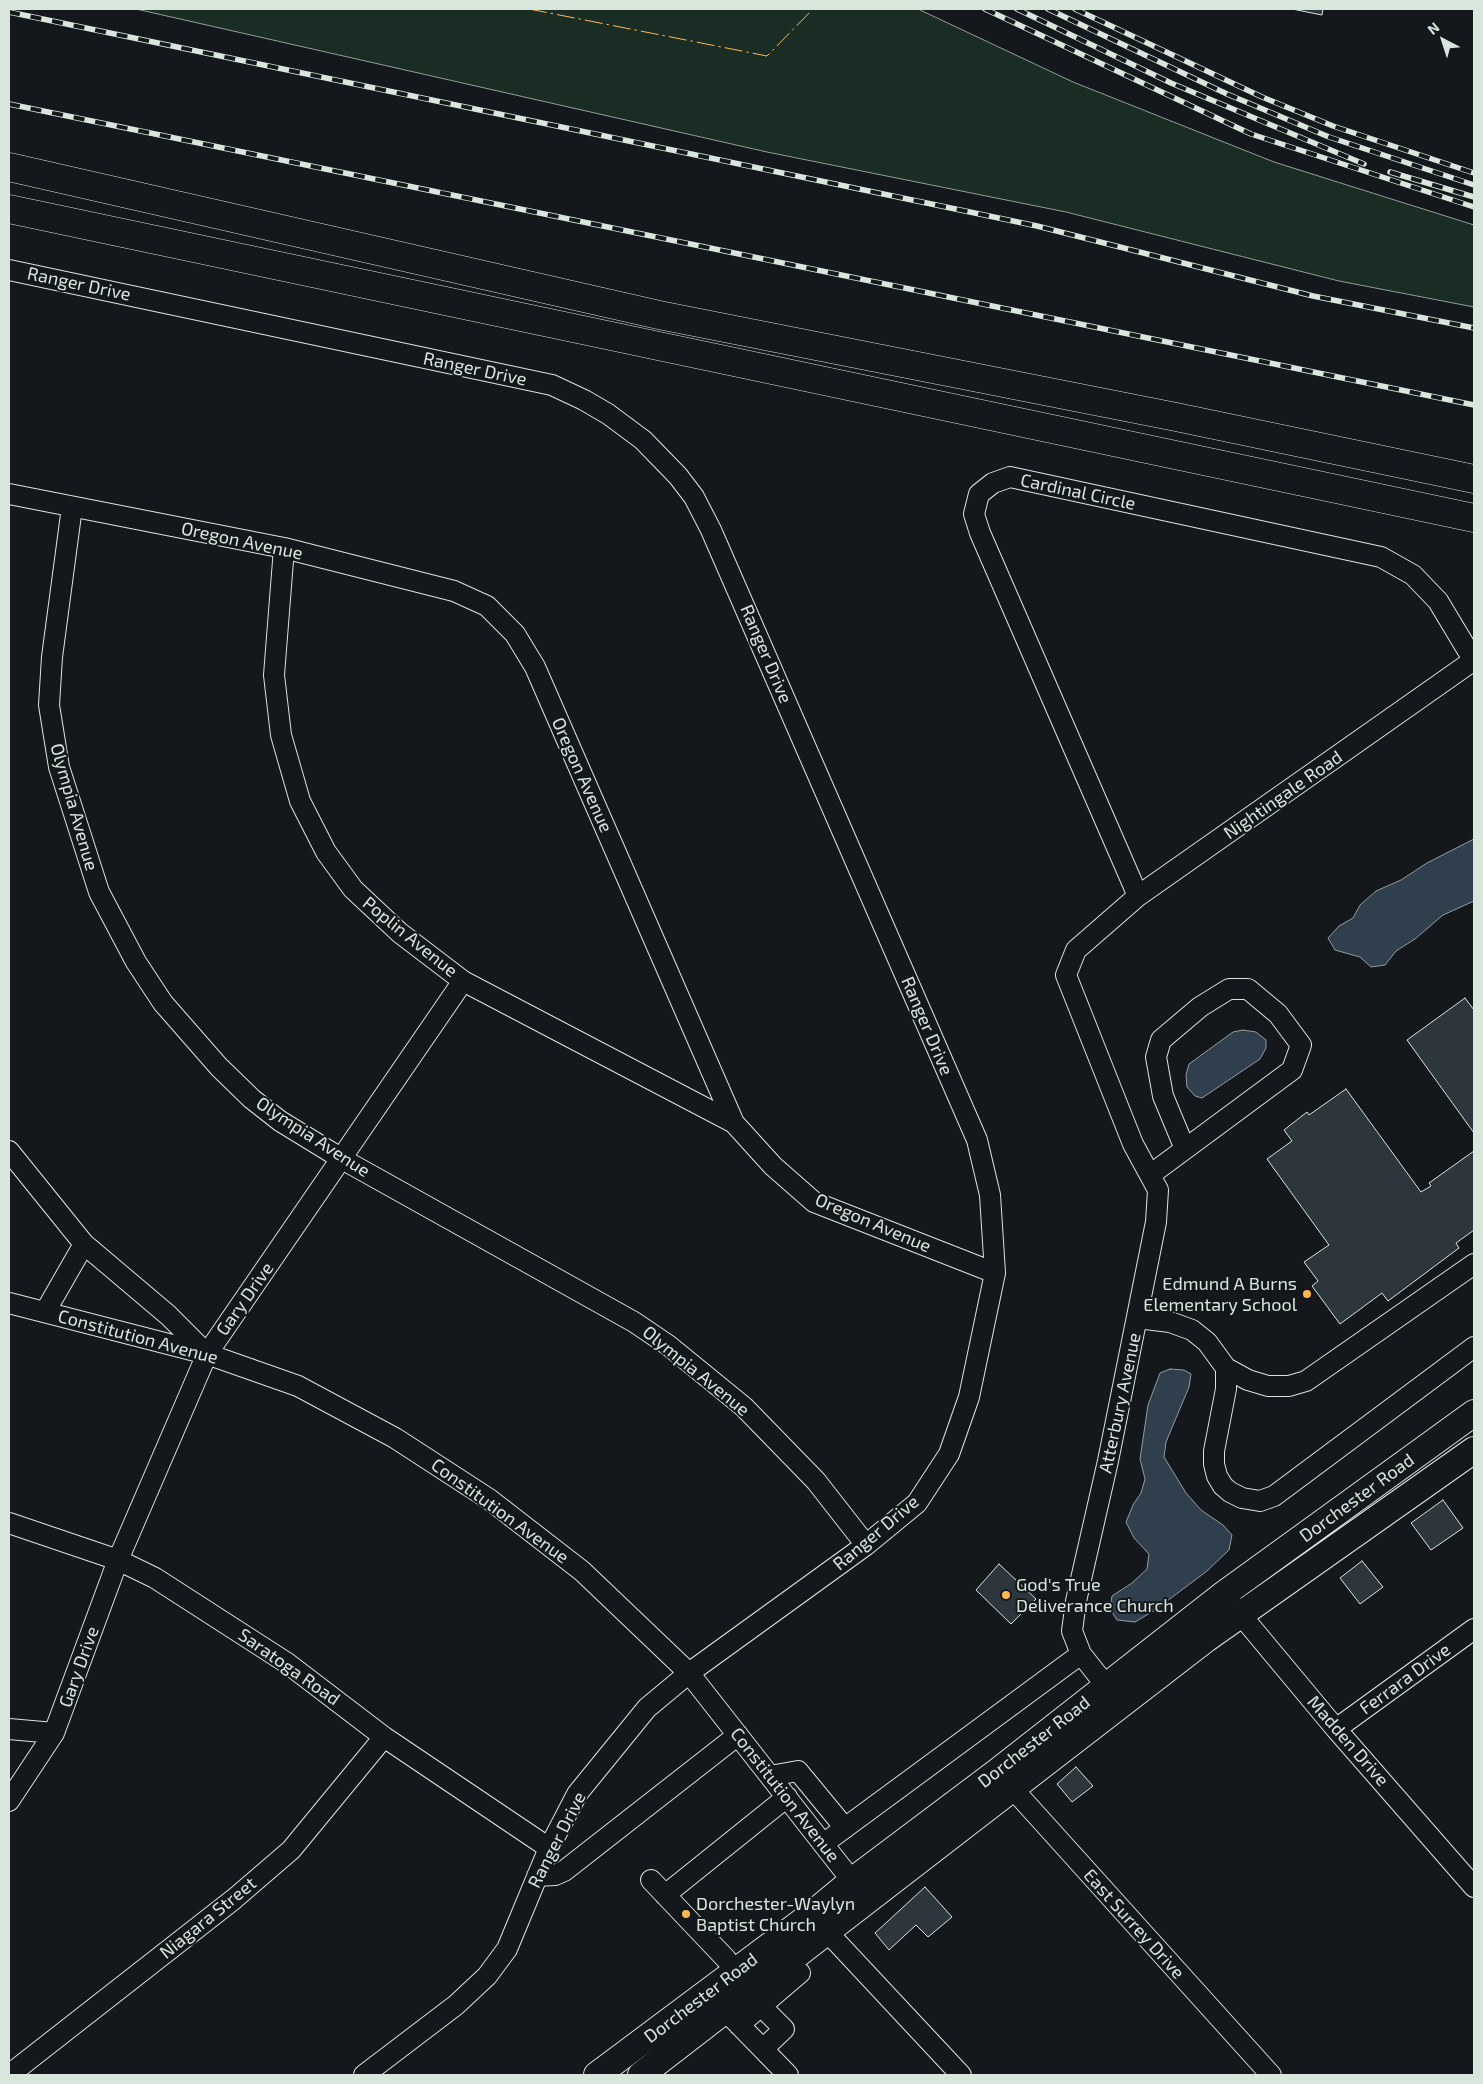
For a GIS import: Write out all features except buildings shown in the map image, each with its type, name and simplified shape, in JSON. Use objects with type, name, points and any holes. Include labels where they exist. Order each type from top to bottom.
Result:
[{"type":"highway","points":[[9,167],[659,315],[1176,417],[1474,479]]},
{"type":"highway","points":[[9,209],[1474,518]]},
{"type":"highway","points":[[1225,466],[1474,538]]},
{"type":"main road","name":"Dorchester Road","points":[[641,2075],[724,2009],[819,1924],[1113,1695],[1224,1594],[1474,1413]]},
{"type":"main road","name":"Dorchester Road","points":[[1113,1695],[1206,1639],[1474,1450]]},
{"type":"main road","name":"Dorchester Road","points":[[596,2075],[724,2009],[736,1972],[819,1924]]},
{"type":"street","name":"Ranger Drive","points":[[9,270],[552,385],[608,414],[643,440],[678,476],[694,497],[711,530],[977,1140],[990,1195],[995,1273],[969,1397],[949,1454],[917,1503],[866,1545],[689,1672],[647,1708],[577,1794],[549,1848],[507,1949],[487,1976],[456,2005],[364,2075]]},
{"type":"street","name":"Cardinal Circle","points":[[1138,896],[980,534],[974,514],[980,494],[993,483],[1010,478],[1381,557],[1413,575],[1438,601],[1474,660]]},
{"type":"street","name":"Oregon Avenue","points":[[9,494],[284,548],[454,590],[487,606],[514,634],[535,667],[734,1123],[773,1166],[814,1202],[995,1273]]},
{"type":"street","name":"Olympia Avenue","points":[[72,507],[52,657],[49,705],[59,768],[99,892],[136,962],[163,1004],[219,1067],[252,1099],[280,1121],[342,1159],[626,1317],[668,1344],[764,1427],[816,1481],[866,1545]]},
{"type":"street","name":"Poplin Avenue","points":[[284,548],[274,675],[281,735],[300,801],[326,852],[353,889],[400,933],[464,981],[734,1123]]},
{"type":"street","name":"Nightingale Road","points":[[1095,934],[1138,896],[1474,660]]},
{"type":"street","name":"Atterbury Avenue","points":[[1095,934],[1076,950],[1066,975],[1133,1144],[1158,1190],[1156,1222],[1108,1461],[1076,1601],[1072,1631],[1081,1654],[1113,1695]]},
{"type":"street","name":"Gary Drive","points":[[9,1801],[54,1734],[118,1560],[207,1354],[464,981]]},
{"type":"street","points":[[1150,1175],[1292,1070],[1301,1045],[1278,1014],[1248,989],[1230,989],[1200,1007],[1161,1040],[1156,1057],[1163,1096],[1185,1149]]},
{"type":"street","points":[[9,1152],[84,1244],[168,1315],[207,1354]]},
{"type":"street","points":[[45,1312],[84,1244]]},
{"type":"street","points":[[1137,1318],[1170,1322],[1192,1330],[1207,1342],[1226,1368],[1248,1380],[1268,1386],[1289,1386],[1306,1381],[1474,1264]]},
{"type":"street","name":"Constitution Avenue","points":[[9,1303],[207,1354],[298,1386],[395,1438],[489,1499],[582,1571],[689,1672],[860,1891]]},
{"type":"street","points":[[1226,1368],[1223,1412],[1214,1451],[1215,1470],[1223,1486],[1230,1492],[1242,1498],[1260,1501],[1274,1496],[1474,1347]]},
{"type":"street","name":"Saratoga Road","points":[[9,1523],[118,1560],[155,1578],[287,1663],[384,1737],[549,1848]]},
{"type":"street","name":"Madden Drive","points":[[1224,1594],[1336,1729],[1474,1887]]},
{"type":"street","name":"Ferrara Drive","points":[[1336,1729],[1423,1664],[1474,1629]]},
{"type":"street","points":[[823,1844],[1081,1654]]},
{"type":"street","points":[[9,1729],[54,1734]]},
{"type":"street","points":[[537,1876],[556,1875],[564,1871],[738,1735]]},
{"type":"street","name":"Niagara Street","points":[[9,2075],[234,1899],[291,1850],[384,1737]]},
{"type":"street","points":[[770,1776],[798,1772],[844,1828]]},
{"type":"street","name":"East Surrey Drive","points":[[1005,1780],[1271,2075]]},
{"type":"street","points":[[665,1895],[787,1797]]},
{"type":"street","points":[[651,1880],[736,1972]]},
{"type":"street","points":[[819,1924],[961,2075]]},
{"type":"street","points":[[724,2009],[761,2006],[800,1973]]},
{"type":"street","points":[[761,2006],[784,2029],[763,2050]]},
{"type":"street","points":[[724,2009],[788,2075]]},
{"type":"green space","points":[[136,9],[918,9],[1073,82],[1274,162],[1474,225],[1474,307],[1339,281],[1066,212],[767,152]]},
{"type":"water","points":[[1474,839],[1474,901],[1443,915],[1415,939],[1396,951],[1385,965],[1371,967],[1360,957],[1335,950],[1328,938],[1339,926],[1353,918],[1360,905],[1376,891],[1401,880],[1427,863]]},
{"type":"water","points":[[1243,1030],[1256,1032],[1266,1040],[1266,1048],[1260,1059],[1202,1098],[1195,1096],[1187,1087],[1186,1075],[1189,1064],[1233,1032]]},
{"type":"water","points":[[1170,1369],[1184,1370],[1191,1374],[1189,1387],[1166,1442],[1164,1457],[1186,1493],[1201,1510],[1223,1525],[1232,1535],[1229,1550],[1207,1571],[1155,1610],[1135,1622],[1117,1620],[1110,1609],[1112,1596],[1132,1583],[1147,1569],[1149,1554],[1134,1538],[1126,1522],[1133,1505],[1141,1493],[1145,1479],[1140,1459],[1148,1405],[1160,1373]]},
{"type":"railway","points":[[985,9],[1251,134],[1474,207]]},
{"type":"railway","points":[[1017,9],[1171,83],[1364,164]]},
{"type":"railway","points":[[1048,9],[1227,94],[1329,137],[1474,185]]},
{"type":"railway","points":[[1075,9],[1262,97],[1333,126],[1474,173]]},
{"type":"railway","points":[[9,12],[1037,226],[1313,296],[1474,328]]},
{"type":"railway","points":[[9,104],[1474,405]]},
{"type":"railway","points":[[1390,172],[1474,197]]},
{"type":"power","points":[[529,9],[767,56],[813,9]]},
{"type":"place","name":"Edmund A Burns Elementary School","points":[[1307,1294]]},
{"type":"place","name":"God's True Deliverance Church","points":[[1006,1595]]},
{"type":"place","name":"Dorchester-Waylyn Baptist Church","points":[[686,1914]]}]
